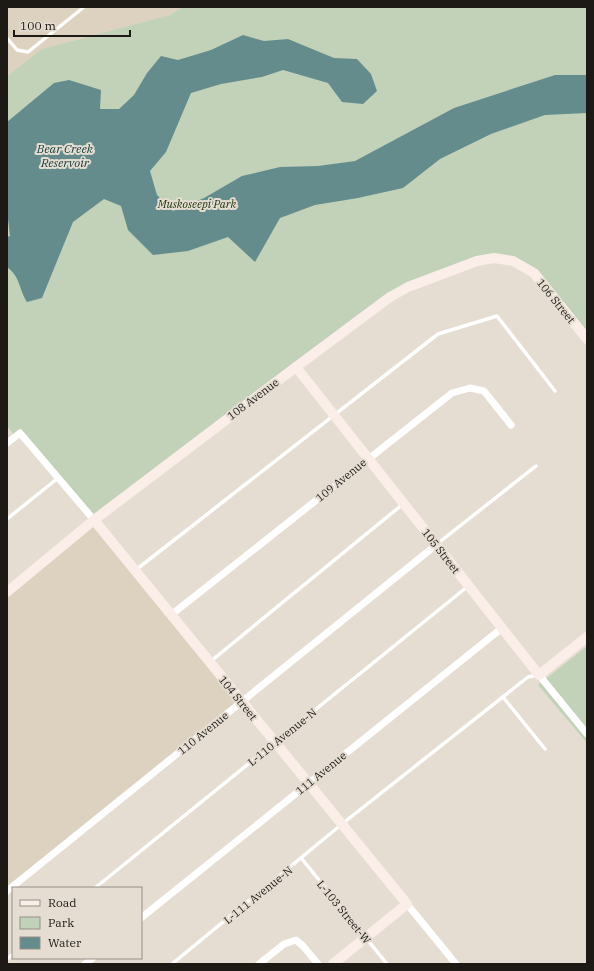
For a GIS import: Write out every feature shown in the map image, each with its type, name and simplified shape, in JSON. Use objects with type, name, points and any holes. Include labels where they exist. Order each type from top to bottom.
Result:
[{"type":"street","name":"108 Avenue","points":[[7,592],[94,520],[395,294],[408,287],[468,264],[486,259],[513,261],[524,266]]},
{"type":"street","name":"106 Street","points":[[524,266],[534,273],[587,339]]},
{"type":"street","name":"105 Street","points":[[296,367],[333,416],[587,734]]},
{"type":"street","name":"109 Avenue","points":[[171,615],[367,458],[452,393],[470,388],[484,391],[511,424]]},
{"type":"street","name":"104 Street","points":[[7,443],[20,433],[94,520],[456,964]]},
{"type":"street","name":"110 Avenue","points":[[7,891],[436,545]]},
{"type":"street","name":"111 Avenue","points":[[142,917],[502,628]]},
{"type":"street","points":[[539,675],[587,637]]},
{"type":"street","points":[[333,964],[407,904]]},
{"type":"street","points":[[259,964],[284,944],[296,940],[318,964]]},
{"type":"lane","points":[[7,38],[17,50],[28,52],[84,7]]},
{"type":"lane","points":[[135,570],[438,334],[496,316],[556,391]]},
{"type":"lane","points":[[436,545],[536,466]]},
{"type":"lane","points":[[7,519],[58,478]]},
{"type":"lane","points":[[209,662],[404,503]]},
{"type":"lane","name":"L-110 Avenue-N","points":[[96,887],[468,586]]},
{"type":"lane","name":"L-111 Avenue-N","points":[[172,964],[302,859],[342,824],[503,696],[528,677],[539,675]]},
{"type":"lane","points":[[503,696],[545,748]]},
{"type":"lane","name":"L-103 Street-W","points":[[302,859],[387,964]]},
{"type":"shaded area","points":[[7,7],[183,7],[170,15],[42,49],[7,76]]},
{"type":"shaded area","points":[[94,520],[242,702],[7,891],[7,592]]},
{"type":"green space","name":"Muskoseepi Park","points":[[183,7],[587,7],[587,343],[540,280],[500,260],[474,265],[391,295],[94,522],[20,433],[15,436],[7,426],[7,76],[42,49],[170,15]]},
{"type":"green space","points":[[587,646],[587,743],[538,685]]},
{"type":"water","name":"Bear Creek Reservoir","points":[[243,35],[264,41],[288,39],[334,58],[357,59],[371,74],[377,91],[363,104],[342,102],[328,83],[283,70],[262,77],[221,84],[191,93],[166,152],[150,171],[157,195],[173,211],[204,198],[242,176],[280,167],[318,166],[355,161],[454,108],[555,75],[587,75],[587,113],[545,115],[491,134],[440,159],[403,188],[358,198],[315,205],[280,218],[255,262],[228,237],[188,251],[153,255],[128,230],[121,206],[104,199],[73,222],[42,298],[27,302],[15,275],[7,267],[7,237],[10,236],[7,210],[7,122],[54,83],[69,80],[101,90],[100,109],[119,109],[134,95],[147,73],[161,56],[178,60],[211,50]]}]
